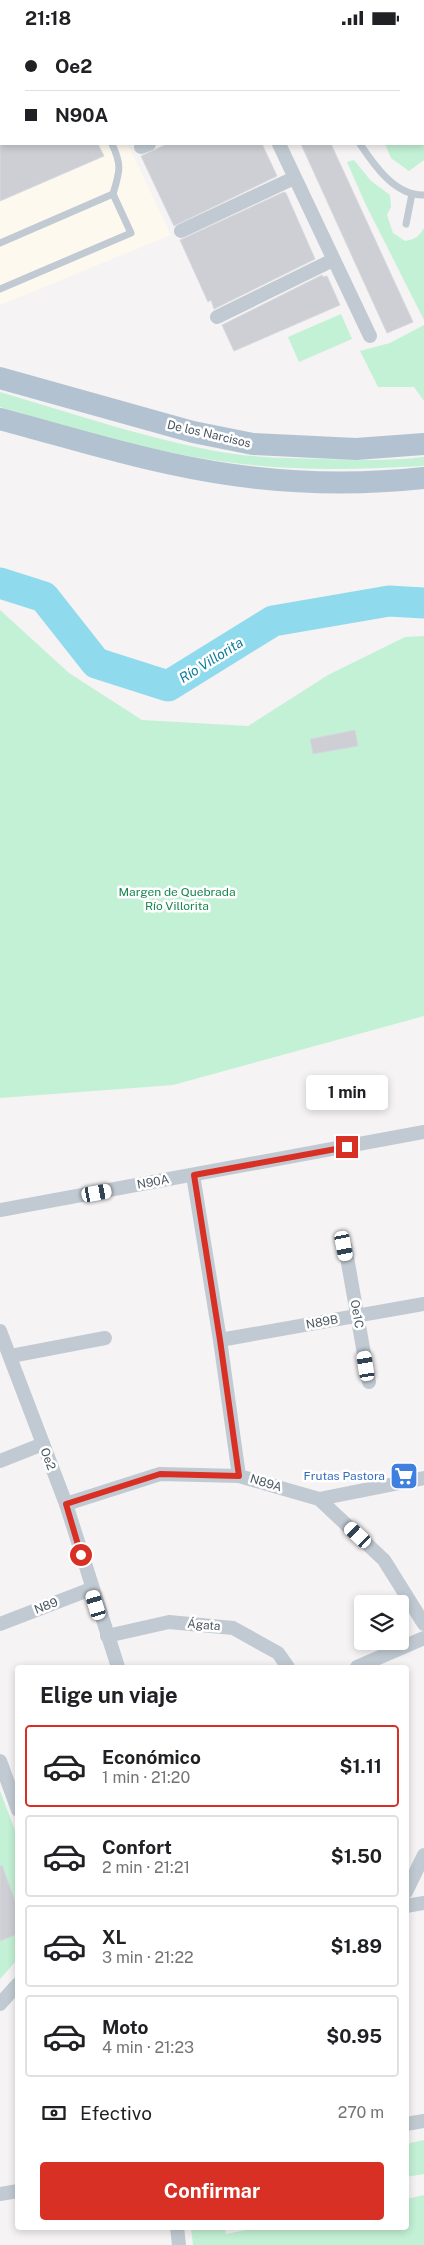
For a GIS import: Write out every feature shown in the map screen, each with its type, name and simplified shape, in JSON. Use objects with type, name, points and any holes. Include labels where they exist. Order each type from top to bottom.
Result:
[{"type":"main road","name":"De los Narcisos","points":[[0,378],[194,432],[253,444],[356,449],[424,444]]},
{"type":"main road","points":[[0,419],[172,465],[233,474],[328,482],[424,478]]},
{"type":"street","points":[[279,145],[370,336]]},
{"type":"street","points":[[181,231],[294,178]]},
{"type":"street","points":[[217,317],[333,260]]},
{"type":"street","name":"N90A","points":[[0,1210],[424,1132]]},
{"type":"street","points":[[194,1175],[239,1476]]},
{"type":"street","name":"Oe1C","points":[[344,1246],[369,1382]]},
{"type":"street","name":"N89B","points":[[220,1340],[424,1305]]},
{"type":"street","name":"Oe2","points":[[0,1331],[66,1504],[117,1665]]},
{"type":"street","points":[[11,1356],[105,1338]]},
{"type":"street","points":[[0,1461],[43,1444]]},
{"type":"street","name":"N89A","points":[[66,1504],[160,1474],[239,1476],[319,1499],[384,1560],[424,1622]]},
{"type":"street","name":"N89A","points":[[319,1499],[424,1478]]},
{"type":"street","name":"N89","points":[[0,1624],[92,1589]]},
{"type":"street","name":"Ágata","points":[[107,1636],[169,1622],[233,1628],[278,1653],[287,1665]]},
{"type":"street","points":[[362,1665],[424,1639]]},
{"type":"street","points":[[0,1761],[15,1802]]},
{"type":"street","points":[[409,1886],[424,1855]]},
{"type":"street","points":[[409,1906],[424,1903]]},
{"type":"street","points":[[0,2004],[15,1987]]},
{"type":"street","points":[[409,2124],[424,2121]]},
{"type":"street","points":[[0,2194],[15,2192]]},
{"type":"street","points":[[177,2230],[178,2245]]},
{"type":"lane","points":[[0,289],[132,233],[113,193],[120,173],[120,160],[112,145]]},
{"type":"lane","points":[[363,145],[375,167],[396,185],[412,194],[424,195]]},
{"type":"lane","points":[[0,243],[113,193]]},
{"type":"lane","points":[[406,225],[412,194]]},
{"type":"shaded area","points":[[0,145],[128,145],[171,235],[0,305]]},
{"type":"green space","points":[[385,145],[424,145],[424,160],[409,171],[391,158]]},
{"type":"green space","points":[[354,160],[371,181],[390,195],[391,207],[387,215],[393,233],[405,241],[416,237],[424,228],[424,320],[365,203],[347,162]]},
{"type":"green space","points":[[341,314],[352,339],[299,362],[288,337]]},
{"type":"green space","points":[[424,325],[424,401],[414,387],[378,387],[360,351],[390,343]]},
{"type":"green space","points":[[0,392],[84,418],[198,448],[251,456],[348,460],[424,457],[424,466],[316,469],[252,465],[188,456],[125,442],[0,407]]},
{"type":"green space","name":"Margen de Quebrada Río Villorita","points":[[0,610],[69,673],[142,720],[248,726],[328,675],[405,637],[424,636],[424,1016],[173,1085],[0,1098]]},
{"type":"green space","points":[[0,1791],[15,1830],[15,1962],[0,1979]]},
{"type":"green space","points":[[424,2140],[424,2174],[409,2176],[409,2143]]},
{"type":"green space","points":[[424,2195],[424,2245],[193,2245],[191,2230],[225,2230],[226,2234],[246,2230],[409,2230],[409,2198]]},
{"type":"building","points":[[0,145],[98,145],[104,156],[0,201]]},
{"type":"building","points":[[165,145],[262,145],[277,176],[174,226],[141,156]]},
{"type":"building","points":[[301,145],[331,145],[413,322],[387,333]]},
{"type":"building","points":[[284,192],[315,259],[214,309],[211,300],[208,302],[180,240]]},
{"type":"building","points":[[322,275],[323,277],[327,276],[340,305],[234,351],[222,325]]},
{"type":"building","points":[[355,730],[358,746],[313,754],[310,739]]},
{"type":"building","points":[[2,1865],[15,1901],[15,1935],[0,1941],[0,1866]]},
{"type":"waterway","name":"Río Villorita","points":[[0,583],[44,597],[96,663],[168,686],[273,621],[389,601],[424,603]]},
{"type":"place","name":"Frutas Pastora","points":[[404,1476]]},
{"type":"route","points":[[81,1555],[66,1504],[160,1474],[239,1476],[194,1175],[347,1147]]}]
